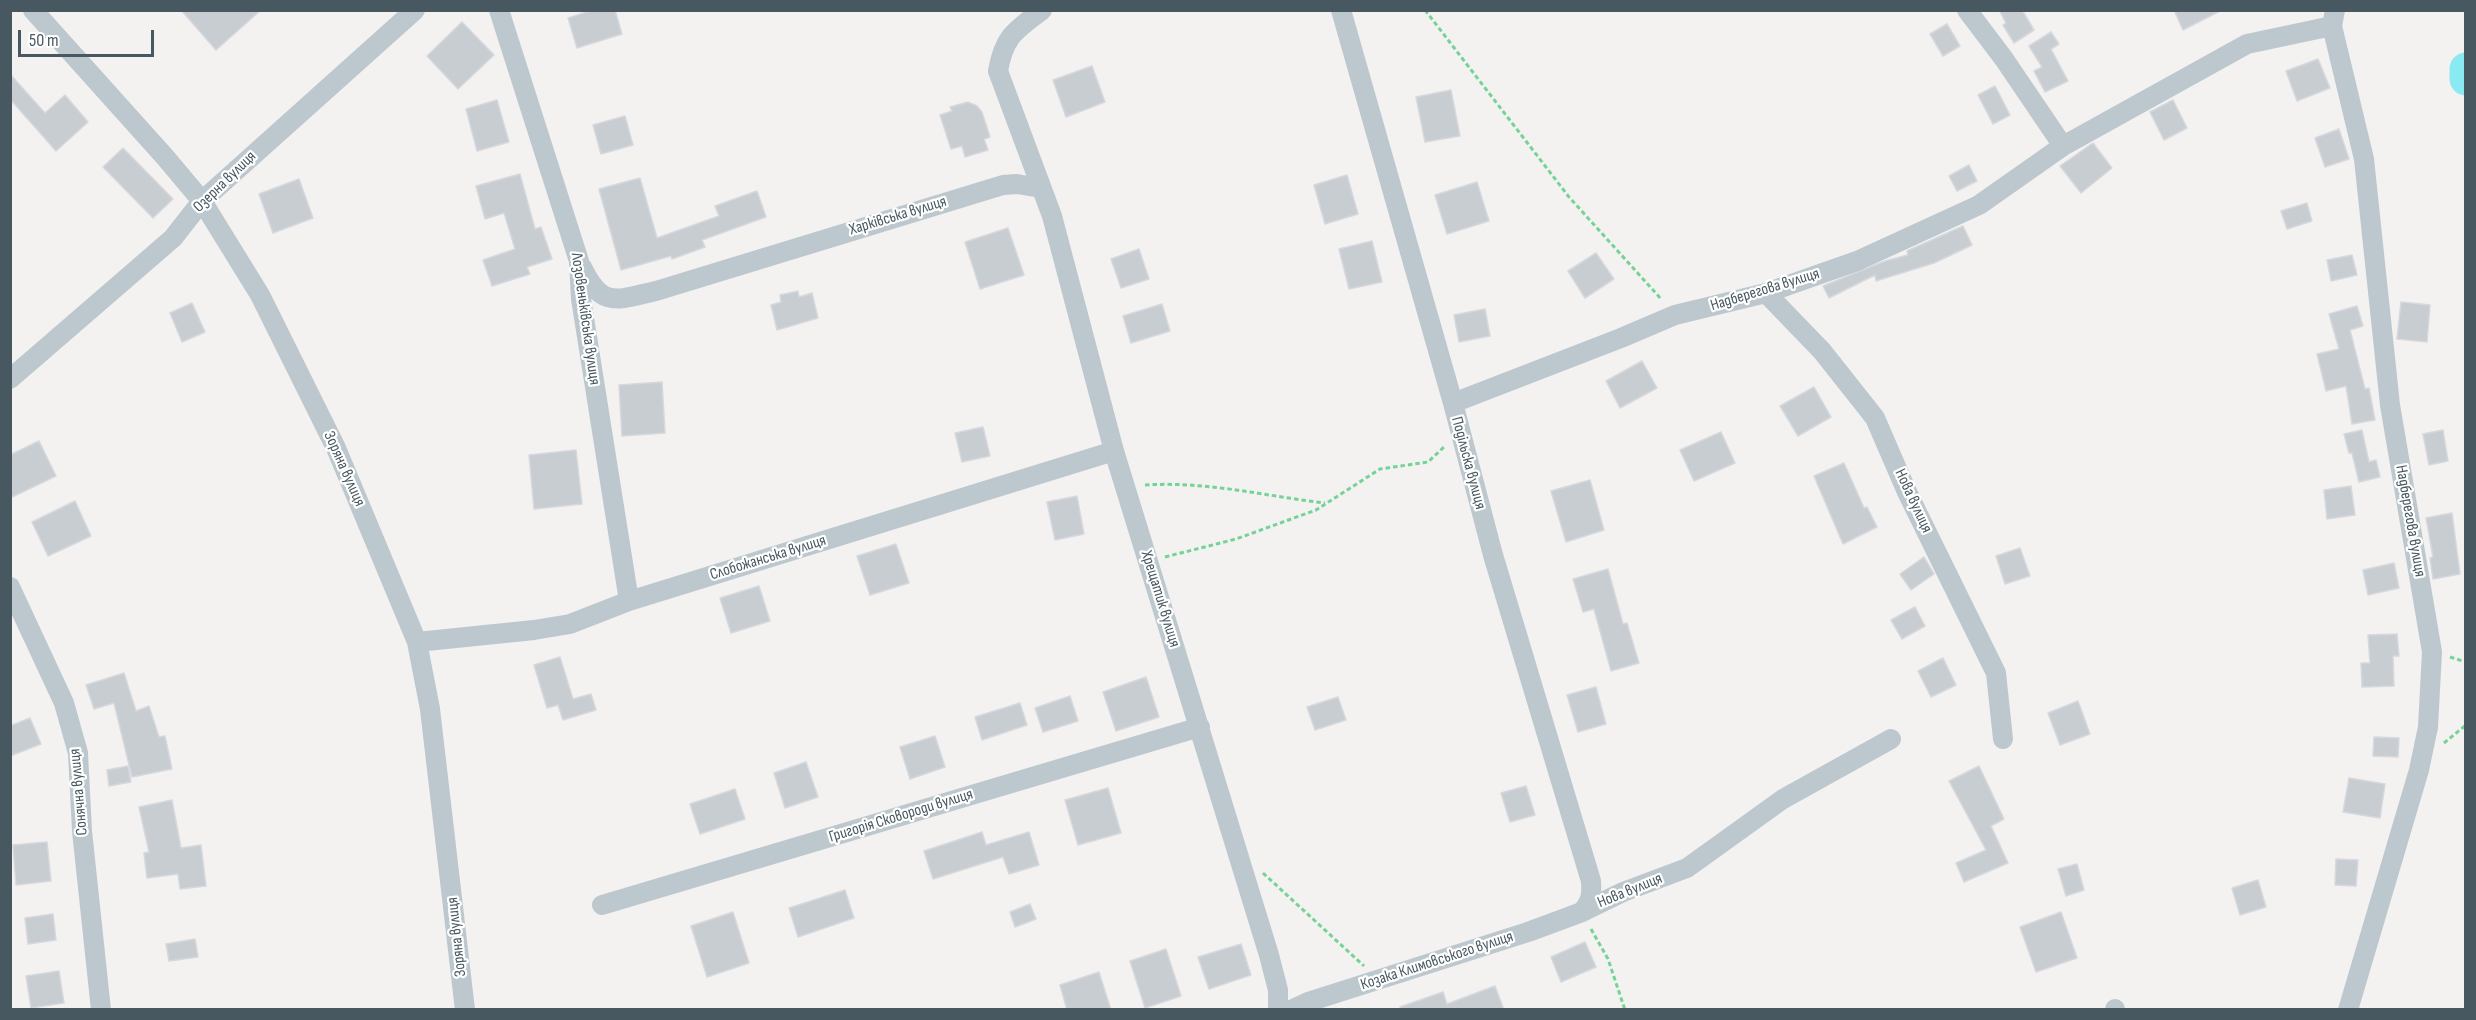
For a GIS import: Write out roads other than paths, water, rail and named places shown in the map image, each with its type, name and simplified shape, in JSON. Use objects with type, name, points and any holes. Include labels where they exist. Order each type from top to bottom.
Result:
[{"type":"street","name":"Зоряна вулиця","points":[[33,10],[202,201],[260,295],[331,438],[417,642],[430,709],[465,1010]]},
{"type":"street","name":"Озерна вулиця","points":[[10,379],[172,238],[202,201],[415,10]]},
{"type":"street","name":"Лозовеньківська вулиця","points":[[499,10],[579,261],[581,299],[629,601]]},
{"type":"street","points":[[1041,188],[998,71],[1001,51],[1009,37],[1042,10]]},
{"type":"street","name":"Подільска вулиця","points":[[1341,10],[1453,403],[1493,555],[1591,881],[1590,903],[1582,912]]},
{"type":"street","points":[[1967,10],[2004,59],[2063,146]]},
{"type":"street","name":"Надберегова вулиця","points":[[1453,403],[1622,338],[1675,315],[1766,293],[1857,261],[1979,205],[2063,146],[2247,44],[2333,18],[2364,159],[2390,405],[2432,652],[2428,727],[2419,770],[2348,1010]]},
{"type":"street","name":"Харківська вулиця","points":[[579,261],[595,290],[606,297],[620,299],[656,291],[994,188],[1017,184],[1041,188]]},
{"type":"street","name":"Хрещатик вулиця","points":[[1041,188],[1052,216],[1114,451],[1269,955],[1278,990],[1278,1010]]},
{"type":"street","name":"Нова вулиця","points":[[1766,293],[1822,351],[1875,418],[1907,492],[1995,673],[2003,739]]},
{"type":"street","name":"Слобожанська вулиця","points":[[417,642],[570,624],[629,601],[1114,451]]},
{"type":"street","name":"Сонячна вулиця","points":[[10,587],[64,703],[78,753],[82,831],[101,1010]]},
{"type":"street","name":"Григорія Сковороди вулиця","points":[[602,905],[1200,727]]},
{"type":"street","name":"Нова вулиця","points":[[1582,912],[1623,892],[1687,868],[1783,799],[1891,739]]},
{"type":"street","name":"Козака Климовського вулиця","points":[[1291,1010],[1582,912]]},
{"type":"waterway","points":[[2466,69],[2466,79]]}]
